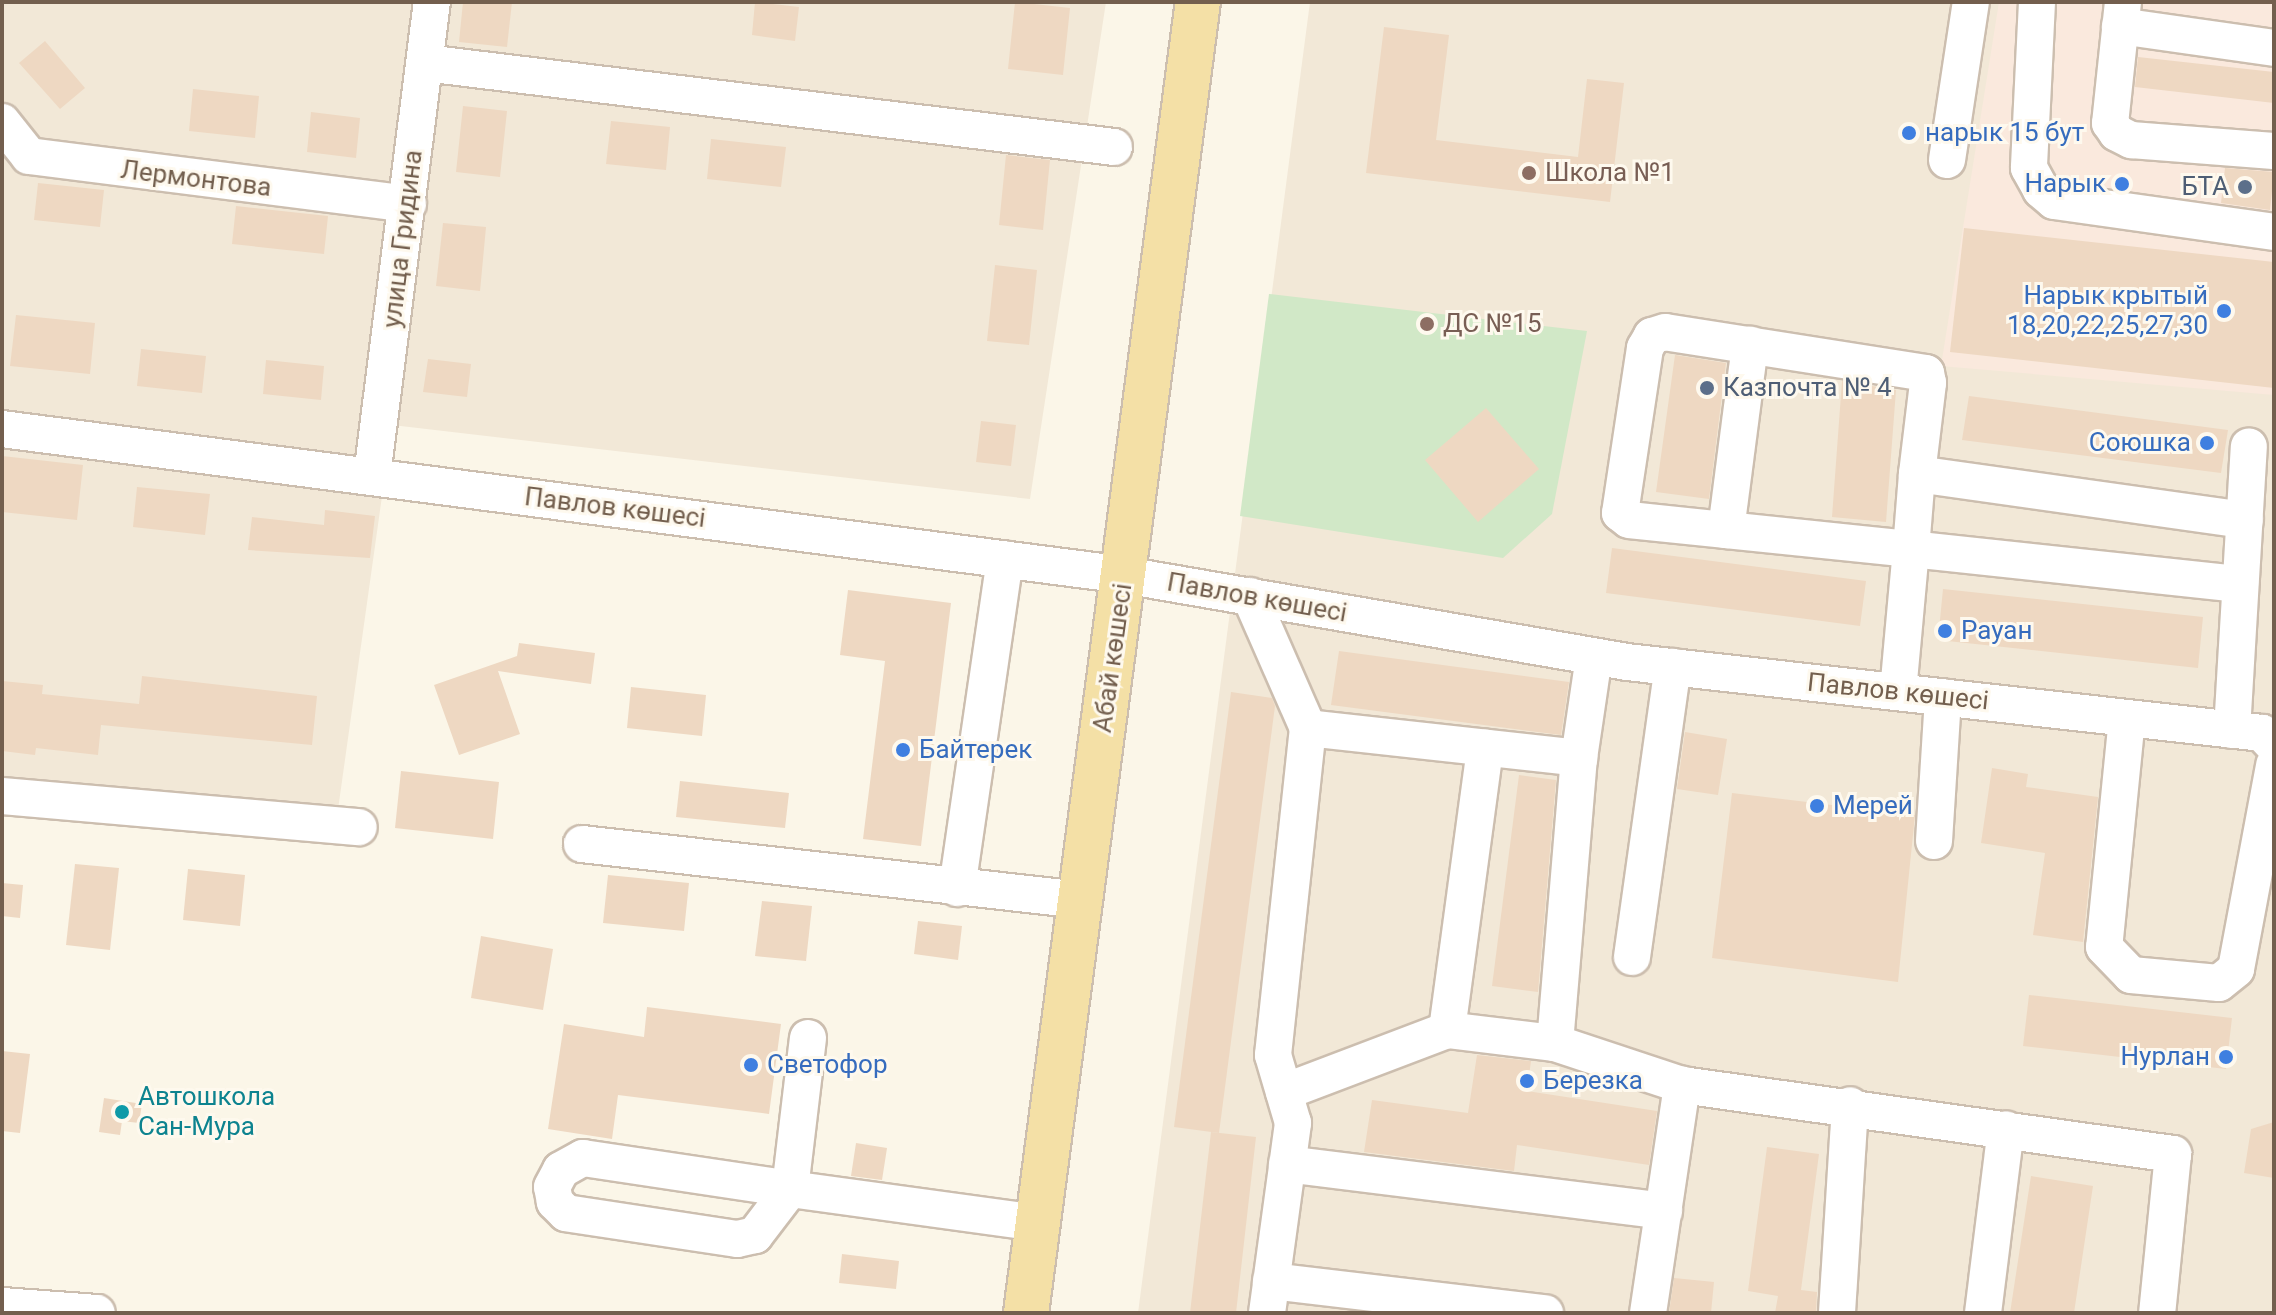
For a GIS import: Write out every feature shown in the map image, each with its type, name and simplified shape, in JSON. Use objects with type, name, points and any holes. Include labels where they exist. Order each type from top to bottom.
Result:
[{"type":"main road","name":"Абай көшесі","points":[[1026,1313],[1198,2]]},
{"type":"street","name":"улица Гридина","points":[[372,476],[432,2]]},
{"type":"street","points":[[1947,160],[1971,2]]},
{"type":"street","points":[[2037,2],[2029,168],[2041,190],[2054,201],[2274,232]]},
{"type":"street","points":[[2274,48],[2121,14],[2110,123],[2117,133],[2131,140],[2274,151]]},
{"type":"street","points":[[425,63],[1114,147]]},
{"type":"street","name":"Лермонтова","points":[[2,122],[29,156],[408,204]]},
{"type":"street","points":[[1898,692],[1911,549],[1926,373],[1665,332],[1652,336],[1645,348],[1620,513],[1629,520],[1911,549],[2240,584]]},
{"type":"street","points":[[1726,530],[1750,345]]},
{"type":"street","name":"Павлов көшесі","points":[[2,429],[1124,575],[1594,657],[2262,733],[2273,750]]},
{"type":"street","points":[[2232,730],[2249,447]]},
{"type":"street","points":[[1917,474],[2245,520]]},
{"type":"street","points":[[957,888],[1005,559]]},
{"type":"street","points":[[1250,596],[1308,728],[1273,1055],[1293,1123],[1269,1297],[1545,1313]]},
{"type":"street","points":[[1555,1043],[1579,758],[1594,657]]},
{"type":"street","points":[[1632,957],[1673,667]]},
{"type":"street","points":[[1934,841],[1943,697]]},
{"type":"street","points":[[2127,718],[2104,947],[2131,975],[2219,983],[2236,969],[2273,750]]},
{"type":"street","points":[[1308,728],[1579,758]]},
{"type":"street","points":[[1447,1030],[1485,748]]},
{"type":"street","points":[[2,796],[359,827]]},
{"type":"street","points":[[582,844],[1081,900]]},
{"type":"street","points":[[1284,1092],[1447,1030],[1555,1043],[1682,1085],[1850,1105],[2173,1154],[2157,1313]]},
{"type":"street","points":[[808,1038],[790,1189],[755,1235],[737,1239],[566,1213],[555,1202],[552,1187],[561,1170],[583,1158],[790,1189],[1038,1223]]},
{"type":"street","points":[[1648,1313],[1682,1085]]},
{"type":"street","points":[[1837,1313],[1850,1105]]},
{"type":"street","points":[[1983,1313],[2006,1129]]},
{"type":"street","points":[[1287,1164],[1664,1211]]},
{"type":"street","points":[[2,1306],[97,1313]]},
{"type":"shaded area","points":[[2,2],[1106,2],[1030,499],[392,425],[334,838],[2,788]]},
{"type":"shaded area","points":[[1310,2],[2274,2],[2274,1313],[1138,1313]]},
{"type":"shaded area","name":"Нарык","points":[[1999,2],[2274,2],[2274,395],[1941,366]]},
{"type":"green space","points":[[1269,294],[1587,331],[1552,514],[1503,558],[1240,516]]},
{"type":"building","points":[[463,2],[512,2],[507,47],[459,42]]},
{"type":"building","points":[[755,2],[799,7],[795,41],[752,35]]},
{"type":"building","points":[[1015,2],[1070,8],[1063,75],[1008,69]]},
{"type":"building","points":[[1384,27],[1449,35],[1436,140],[1578,157],[1587,79],[1624,83],[1610,202],[1366,173]]},
{"type":"building","points":[[45,41],[85,88],[60,109],[19,63]]},
{"type":"building","points":[[2138,57],[2274,72],[2274,103],[2135,87]]},
{"type":"building","points":[[193,89],[259,96],[255,138],[189,131]]},
{"type":"building","points":[[463,106],[507,111],[500,177],[456,172]]},
{"type":"building","points":[[311,112],[360,118],[356,158],[307,152]]},
{"type":"building","points":[[611,121],[670,127],[666,170],[606,164]]},
{"type":"building","points":[[711,139],[786,147],[781,187],[707,179]]},
{"type":"building","points":[[1006,155],[1050,160],[1043,230],[999,225]]},
{"type":"building","points":[[2225,168],[2274,172],[2270,210],[2221,203]]},
{"type":"building","points":[[38,183],[104,190],[100,227],[34,220]]},
{"type":"building","points":[[236,206],[328,216],[324,254],[232,244]]},
{"type":"building","points":[[443,223],[486,227],[480,291],[436,286]]},
{"type":"building","points":[[1964,228],[2274,262],[2274,388],[1950,352]]},
{"type":"building","points":[[995,265],[1037,270],[1029,345],[987,341]]},
{"type":"building","points":[[16,315],[95,323],[90,374],[10,366]]},
{"type":"building","points":[[141,349],[206,356],[202,393],[137,386]]},
{"type":"building","points":[[1675,355],[1726,363],[1709,499],[1656,492]]},
{"type":"building","points":[[428,359],[471,364],[467,397],[423,392]]},
{"type":"building","points":[[266,360],[324,366],[321,400],[263,394]]},
{"type":"building","points":[[1842,381],[1896,390],[1886,522],[1832,517]]},
{"type":"building","points":[[1969,396],[2228,430],[2221,473],[1962,440]]},
{"type":"building","points":[[1486,408],[1539,469],[1478,522],[1425,460]]},
{"type":"building","points":[[981,421],[1016,425],[1011,466],[976,462]]},
{"type":"building","points":[[2,456],[83,465],[77,520],[2,512]]},
{"type":"building","points":[[137,487],[210,494],[205,535],[133,527]]},
{"type":"building","points":[[325,510],[375,516],[370,558],[248,550],[252,517],[324,525]]},
{"type":"building","points":[[1612,548],[1866,581],[1860,626],[1606,593]]},
{"type":"building","points":[[1943,589],[2203,617],[2198,668],[1938,640]]},
{"type":"building","name":"Байтерек","points":[[848,590],[951,603],[921,846],[863,839],[885,661],[840,655]]},
{"type":"building","points":[[519,643],[595,653],[591,684],[498,671],[520,734],[459,755],[434,685],[517,656]]},
{"type":"building","points":[[1339,651],[1569,682],[1561,735],[1331,705]]},
{"type":"building","points":[[142,676],[317,696],[312,745],[101,725],[98,755],[36,748],[35,755],[2,751],[2,681],[43,685],[42,694],[139,704]]},
{"type":"building","points":[[631,687],[706,695],[702,736],[627,728]]},
{"type":"building","points":[[1231,692],[1272,698],[1275,706],[1219,1133],[1174,1127]]},
{"type":"building","points":[[1685,732],[1727,739],[1718,795],[1677,789]]},
{"type":"building","points":[[1992,768],[2028,774],[2026,787],[2098,797],[2083,942],[2033,935],[2045,853],[1981,843]]},
{"type":"building","points":[[401,771],[499,782],[493,839],[395,828]]},
{"type":"building","points":[[1519,775],[1556,780],[1538,992],[1492,986]]},
{"type":"building","points":[[680,781],[789,793],[785,828],[676,817]]},
{"type":"building","points":[[1732,793],[1915,815],[1898,982],[1712,958]]},
{"type":"building","points":[[75,864],[119,868],[110,950],[66,945]]},
{"type":"building","points":[[188,869],[245,875],[240,926],[183,920]]},
{"type":"building","points":[[608,875],[689,883],[684,931],[603,923]]},
{"type":"building","points":[[2,883],[23,885],[20,918],[2,916]]},
{"type":"building","points":[[762,901],[812,906],[806,961],[755,956]]},
{"type":"building","points":[[918,921],[962,926],[958,960],[914,954]]},
{"type":"building","points":[[481,936],[553,949],[543,1010],[471,998]]},
{"type":"building","points":[[2029,995],[2232,1018],[2226,1069],[2023,1046]]},
{"type":"building","points":[[647,1007],[781,1024],[769,1114],[618,1095],[612,1139],[548,1129],[564,1024],[644,1037]]},
{"type":"building","points":[[2,1051],[30,1054],[20,1133],[2,1131]]},
{"type":"building","points":[[1477,1055],[1531,1061],[1527,1091],[1657,1111],[1649,1165],[1517,1145],[1514,1171],[1364,1152],[1372,1100],[1468,1113]]},
{"type":"building","name":"Автошкола Сан-Мура","points":[[104,1098],[142,1104],[139,1123],[122,1121],[120,1135],[99,1132]]},
{"type":"building","points":[[2274,1122],[2274,1178],[2244,1173],[2251,1129]]},
{"type":"building","points":[[1211,1132],[1256,1137],[1236,1313],[1190,1313]]},
{"type":"building","points":[[856,1143],[887,1148],[882,1180],[851,1176]]},
{"type":"building","points":[[1767,1147],[1819,1154],[1801,1290],[1817,1292],[1816,1313],[1775,1313],[1778,1296],[1748,1291]]},
{"type":"building","points":[[2031,1176],[2093,1186],[2074,1313],[2010,1313]]},
{"type":"building","points":[[842,1254],[899,1261],[896,1289],[839,1283]]},
{"type":"building","points":[[1674,1278],[1714,1282],[1711,1313],[1669,1313]]},
{"type":"place","name":"нарык 15 бут","points":[[1909,133]]},
{"type":"place","name":"Школа №1","points":[[1529,173]]},
{"type":"place","name":"Нарык","points":[[2122,184]]},
{"type":"place","name":"БТА","points":[[2245,187]]},
{"type":"place","name":"Нарык крытый 18,20,22,25,27,30","points":[[2224,311]]},
{"type":"place","name":"ДС №15","points":[[1427,324]]},
{"type":"place","name":"Казпочта № 4","points":[[1707,388]]},
{"type":"place","name":"Союшка","points":[[2207,443]]},
{"type":"place","name":"Рауан","points":[[1945,631]]},
{"type":"place","name":"Байтерек","points":[[903,750]]},
{"type":"place","name":"Мерей","points":[[1817,806]]},
{"type":"place","name":"Нурлан","points":[[2226,1057]]},
{"type":"place","name":"Светофор","points":[[751,1065]]},
{"type":"place","name":"Березка","points":[[1527,1081]]},
{"type":"place","name":"Автошкола Сан-Мура","points":[[122,1112]]}]
